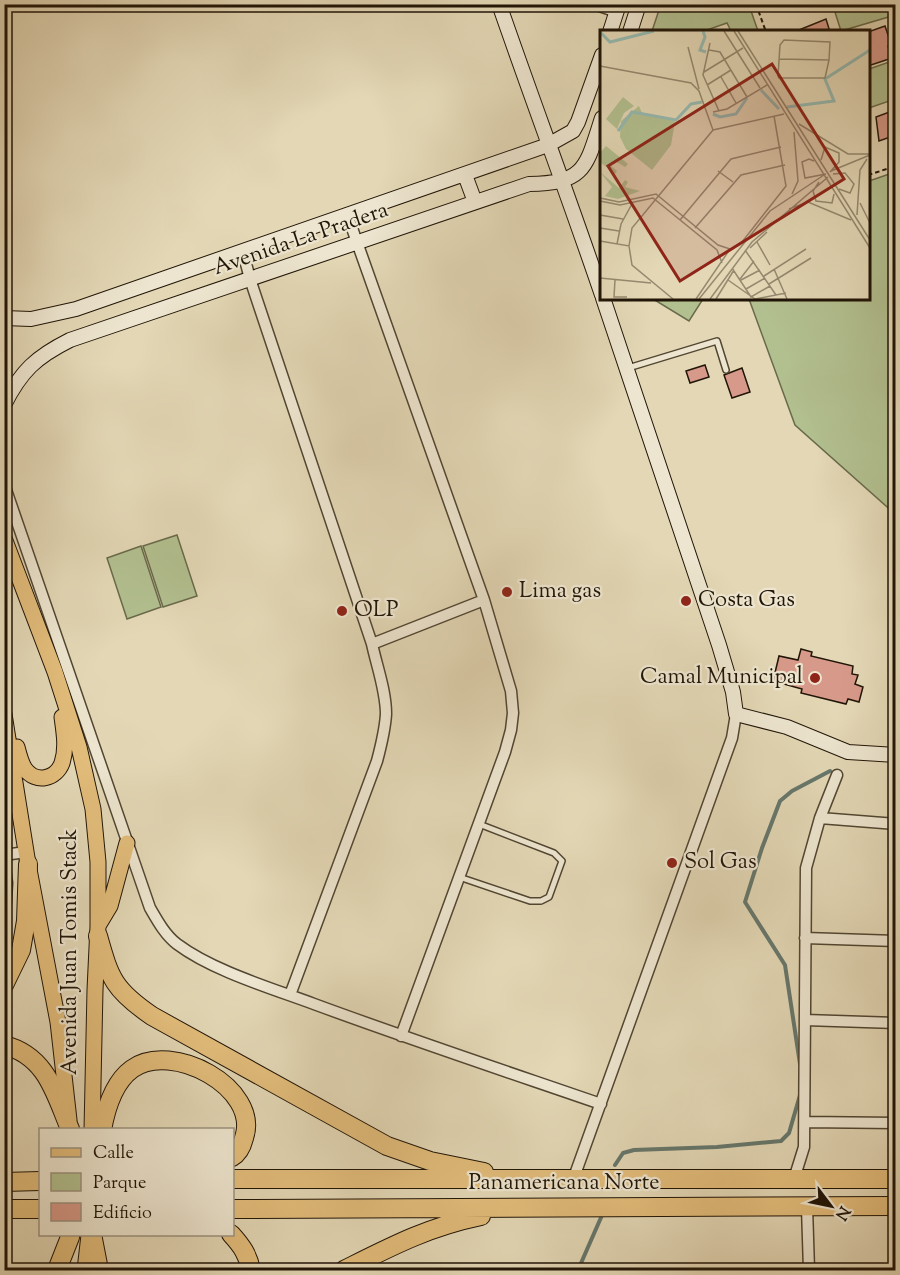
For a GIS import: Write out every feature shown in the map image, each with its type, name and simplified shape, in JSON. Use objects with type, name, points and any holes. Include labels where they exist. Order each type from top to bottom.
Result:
[{"type":"highway","points":[[4,985],[21,950],[26,921],[27,858]]},
{"type":"highway","points":[[98,931],[107,970],[115,985],[125,997],[170,1027],[387,1146],[430,1161],[527,1180]]},
{"type":"highway","points":[[4,1045],[28,1055],[39,1064],[49,1079],[70,1128]]},
{"type":"highway","points":[[103,1128],[112,1095],[131,1069],[144,1062],[174,1061],[207,1073],[221,1082],[241,1103],[247,1115],[247,1129],[237,1154],[234,1156]]},
{"type":"highway","name":"Panamericana Norte","points":[[234,1179],[896,1179]]},
{"type":"highway","points":[[4,1182],[37,1181]]},
{"type":"highway","name":"Panamericana Norte","points":[[234,1209],[896,1206]]},
{"type":"highway","points":[[4,1209],[37,1209]]},
{"type":"highway","points":[[344,1270],[408,1238],[435,1228],[517,1209]]},
{"type":"highway","points":[[57,1270],[70,1236]]},
{"type":"highway","points":[[91,1236],[99,1270]]},
{"type":"highway","points":[[233,1236],[249,1258],[252,1270]]},
{"type":"main road","name":"Avenida Juan Tomis Stack","points":[[4,538],[55,672],[79,747],[93,809],[98,862],[93,1128]]},
{"type":"main road","points":[[4,712],[26,771],[41,779],[50,777],[62,763],[65,734],[55,672]]},
{"type":"main road","name":"Avenida Juan Tomis Stack","points":[[4,712],[27,858],[58,1022],[70,1128]]},
{"type":"main road","points":[[98,931],[110,906],[127,843]]},
{"type":"main road","points":[[65,1270],[70,1236]]},
{"type":"main road","points":[[85,1270],[91,1236]]},
{"type":"street","points":[[499,4],[600,291]]},
{"type":"street","points":[[594,4],[618,8],[611,30]]},
{"type":"street","points":[[631,30],[639,4]]},
{"type":"street","points":[[594,142],[573,131],[600,61]]},
{"type":"street","points":[[563,181],[578,173],[587,163],[600,124]]},
{"type":"street","name":"Avenida La Pradera","points":[[4,318],[31,319],[51,316],[465,175],[548,145],[573,131]]},
{"type":"street","points":[[465,175],[475,202]]},
{"type":"street","name":"Avenida La Pradera","points":[[4,405],[22,374],[36,360],[70,340],[529,184],[563,181]]},
{"type":"street","points":[[347,214],[484,600],[511,691],[513,713],[512,730],[505,752],[401,1036]]},
{"type":"street","points":[[243,252],[372,644],[384,694],[386,713],[380,752],[290,995]]},
{"type":"street","points":[[573,1180],[732,738],[736,714],[733,692],[719,645],[603,300]]},
{"type":"street","points":[[4,484],[150,908],[162,929],[175,943],[216,966],[290,995],[401,1036],[601,1104]]},
{"type":"street","points":[[372,644],[484,600]]},
{"type":"street","points":[[736,714],[787,727],[848,752],[896,755]]},
{"type":"street","points":[[794,1179],[804,1148],[806,868],[820,818],[837,775]]},
{"type":"street","points":[[4,800],[16,789]]},
{"type":"street","points":[[820,818],[896,824]]},
{"type":"street","points":[[4,855],[27,858]]},
{"type":"street","points":[[4,861],[6,906],[4,933]]},
{"type":"street","points":[[6,906],[26,921]]},
{"type":"street","points":[[805,938],[896,941]]},
{"type":"street","points":[[805,1020],[896,1023]]},
{"type":"street","points":[[805,1122],[896,1123]]},
{"type":"street","points":[[798,1270],[808,1270],[807,1206]]},
{"type":"lane","points":[[626,369],[717,341],[726,370]]},
{"type":"lane","points":[[459,877],[530,901],[542,901],[549,897],[562,861],[554,852],[479,824]]},
{"type":"path","points":[[756,4],[765,30]]},
{"type":"path","points":[[870,174],[896,166]]},
{"type":"green space","points":[[661,4],[742,5],[744,9],[750,8],[758,30],[730,30],[727,23],[707,30],[652,30]]},
{"type":"green space","points":[[846,5],[895,5],[895,24],[892,16],[841,30],[834,9]]},
{"type":"green space","points":[[895,60],[895,99],[870,108],[870,69]]},
{"type":"green space","points":[[896,172],[895,514],[795,425],[749,300],[870,300],[870,181]]},
{"type":"green space","points":[[655,300],[702,300],[689,321]]},
{"type":"green space","points":[[177,535],[197,596],[163,607],[143,546]]},
{"type":"green space","points":[[141,546],[161,607],[127,619],[107,558]]},
{"type":"building","points":[[826,19],[829,30],[799,30]]},
{"type":"building","points":[[885,26],[891,44],[888,46],[892,58],[870,65],[870,31]]},
{"type":"building","points":[[892,111],[892,114],[896,113],[896,135],[879,141],[876,117]]},
{"type":"building","points":[[705,365],[709,377],[690,383],[686,371]]},
{"type":"building","points":[[742,368],[750,392],[732,398],[724,375]]},
{"type":"building","name":"Camal Municipal","points":[[801,649],[812,652],[811,656],[853,666],[852,674],[858,675],[855,684],[863,687],[859,702],[848,699],[846,704],[801,693],[802,689],[773,681],[779,656],[798,660]]},
{"type":"waterway","points":[[800,1064],[785,965],[745,902],[780,801],[792,791],[830,771]]},
{"type":"waterway","points":[[615,1165],[623,1153],[634,1150],[717,1147],[781,1141],[789,1133],[800,1095]]},
{"type":"waterway","points":[[578,1270],[603,1213]]},
{"type":"place","name":"Lima gas","points":[[507,592]]},
{"type":"place","name":"Costa Gas","points":[[686,601]]},
{"type":"place","name":"OLP","points":[[342,611]]},
{"type":"place","name":"Camal Municipal","points":[[815,678]]},
{"type":"place","name":"Sol Gas","points":[[672,863]]}]
